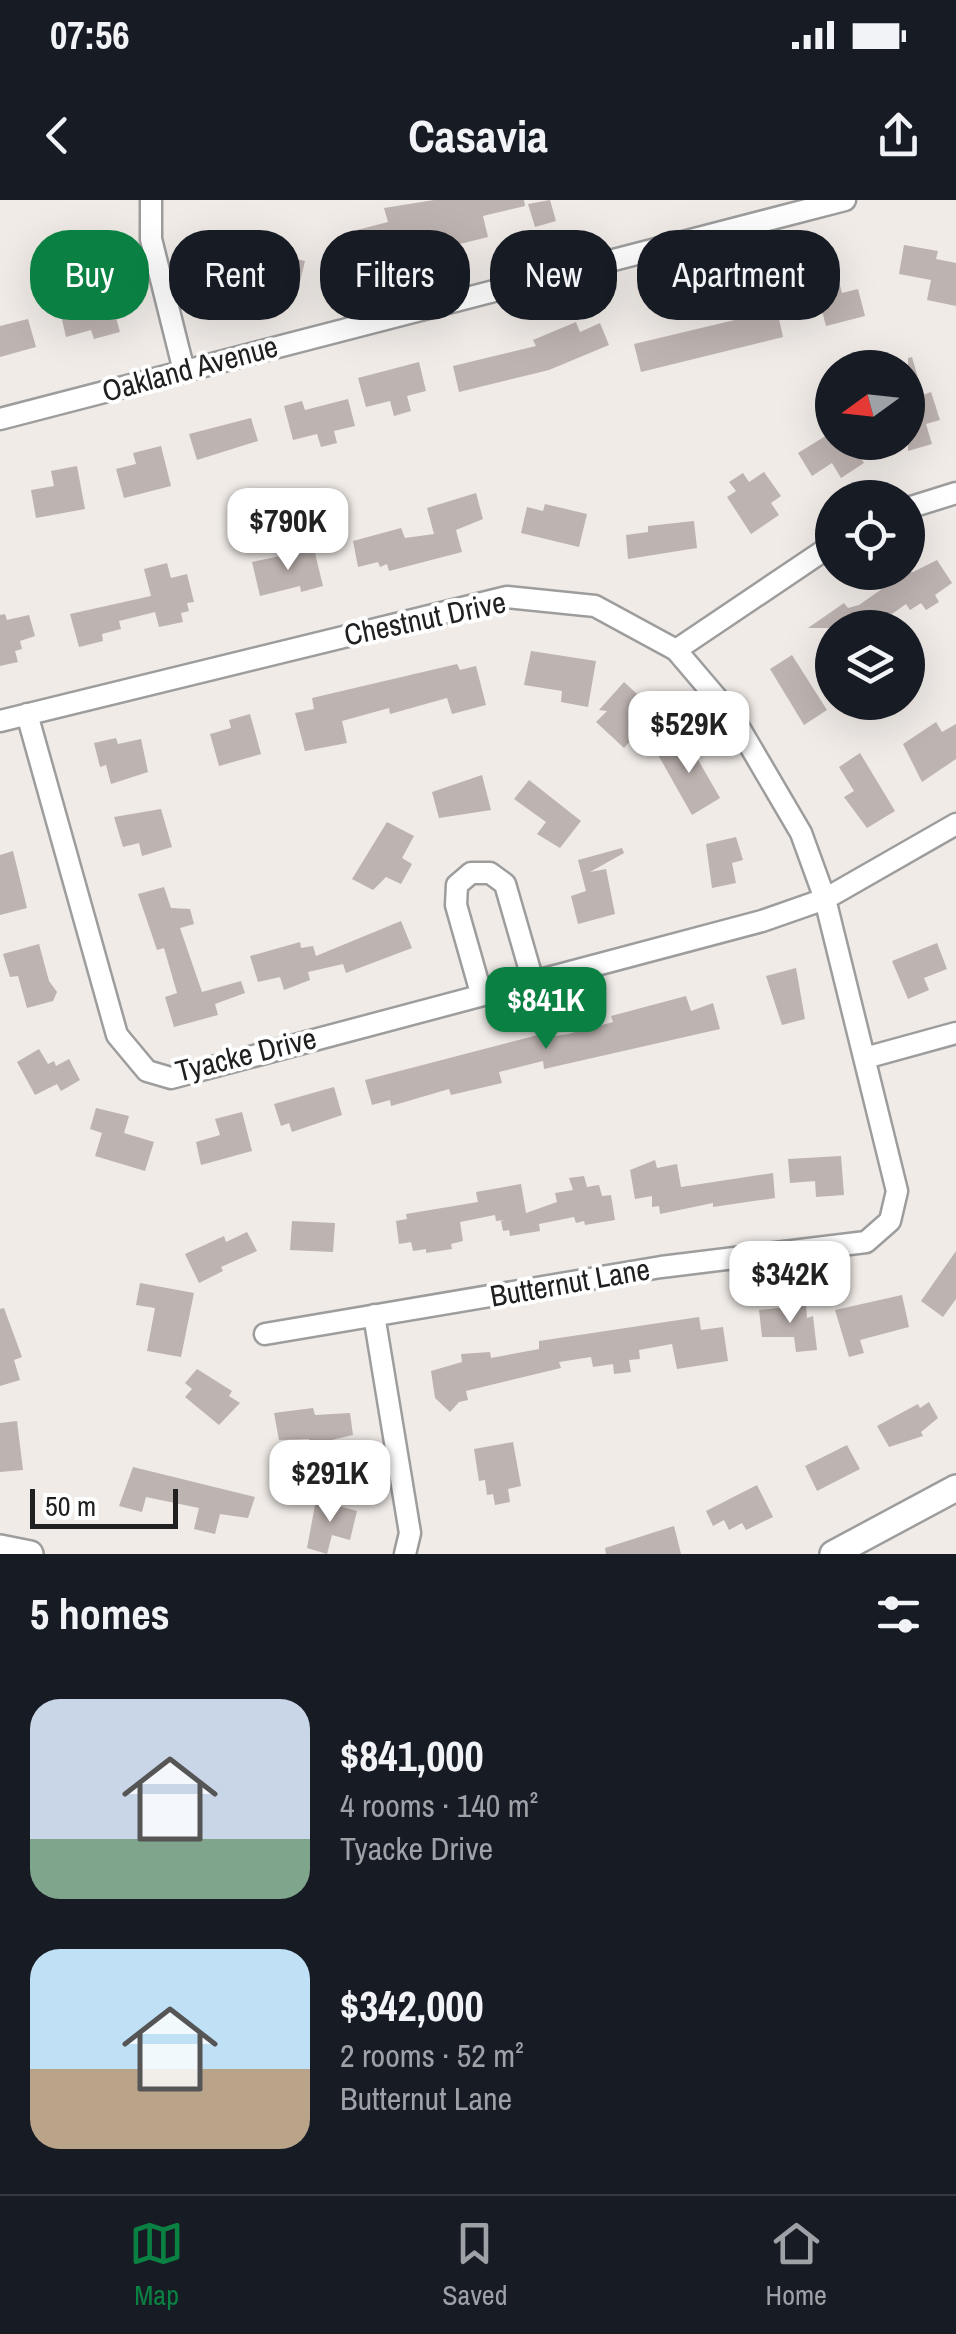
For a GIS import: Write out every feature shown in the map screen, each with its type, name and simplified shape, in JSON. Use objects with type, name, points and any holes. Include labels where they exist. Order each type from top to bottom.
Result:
[{"type":"street","points":[[151,200],[151,239],[184,371]]},
{"type":"street","name":"Oakland Avenue","points":[[0,418],[845,200]]},
{"type":"street","points":[[925,503],[956,493]]},
{"type":"street","points":[[676,650],[815,557]]},
{"type":"street","name":"Chestnut Drive","points":[[0,721],[507,598],[595,606],[676,650],[733,718],[801,833],[825,899]]},
{"type":"street","name":"Tyacke Drive","points":[[27,714],[117,1035],[148,1071],[171,1078],[762,921],[825,899],[956,824]]},
{"type":"street","points":[[481,993],[456,905],[457,885],[471,873],[490,873],[505,884],[533,981]]},
{"type":"street","name":"Butternut Lane","points":[[265,1334],[661,1267],[866,1242],[890,1220],[897,1191],[825,899]]},
{"type":"street","points":[[865,1058],[956,1034]]},
{"type":"street","points":[[374,1315],[410,1533],[405,1554]]},
{"type":"street","points":[[833,1554],[956,1488]]},
{"type":"street","points":[[0,1548],[30,1554]]},
{"type":"building","points":[[434,200],[524,200],[525,206],[483,216],[488,237],[470,242],[470,230],[357,230],[388,222],[384,208]]},
{"type":"building","points":[[550,200],[556,221],[535,227],[528,204]]},
{"type":"building","points":[[904,245],[938,251],[936,259],[956,263],[956,306],[927,300],[931,280],[899,274]]},
{"type":"building","points":[[840,286],[842,293],[858,289],[865,316],[826,326],[824,320],[840,320]]},
{"type":"building","points":[[28,319],[36,347],[0,357],[0,326]]},
{"type":"building","points":[[62,320],[117,320],[120,332],[94,339],[91,330],[66,337]]},
{"type":"building","points":[[735,320],[779,320],[783,337],[641,372],[634,344]]},
{"type":"building","points":[[576,322],[580,332],[600,323],[609,345],[549,370],[459,392],[453,366],[536,346],[533,340]]},
{"type":"building","points":[[419,362],[426,391],[407,396],[411,411],[394,416],[390,401],[366,407],[358,378]]},
{"type":"building","points":[[931,392],[940,420],[926,424],[932,444],[925,446],[925,394]]},
{"type":"building","points":[[348,399],[355,426],[334,431],[337,443],[321,447],[317,434],[293,440],[284,406],[302,401],[305,410]]},
{"type":"building","points":[[251,418],[258,441],[197,460],[189,434]]},
{"type":"building","points":[[815,442],[815,460],[864,463],[841,478],[832,463],[812,476],[798,453]]},
{"type":"building","points":[[161,446],[171,486],[124,498],[116,469],[136,464],[133,453]]},
{"type":"building","points":[[77,466],[85,509],[36,518],[31,490],[54,486],[51,471]]},
{"type":"building","points":[[764,472],[781,496],[771,503],[779,515],[751,534],[727,497],[736,491],[729,482],[743,473],[749,482]]},
{"type":"building","points":[[476,493],[483,519],[456,530],[462,552],[389,571],[387,564],[380,567],[378,562],[358,567],[353,541],[401,528],[405,538],[434,534],[427,508]]},
{"type":"building","points":[[545,504],[587,514],[579,547],[521,533],[527,507],[543,511]]},
{"type":"building","points":[[694,521],[697,548],[628,559],[626,535],[648,532],[648,526]]},
{"type":"building","points":[[314,549],[323,586],[301,592],[300,586],[260,596],[252,562]]},
{"type":"building","points":[[937,560],[952,583],[935,595],[939,602],[926,610],[921,603],[910,610],[906,604],[898,610],[834,610],[844,603],[848,608],[859,605],[880,590],[925,590],[925,566]]},
{"type":"building","points":[[167,563],[171,578],[187,574],[194,602],[187,603],[189,611],[181,613],[183,622],[159,627],[155,612],[119,621],[121,629],[102,634],[103,641],[79,647],[70,614],[151,596],[144,569]]},
{"type":"building","points":[[5,614],[7,620],[29,615],[35,636],[20,641],[22,649],[15,651],[18,662],[0,666],[0,615]]},
{"type":"building","points":[[531,651],[596,661],[588,707],[561,702],[562,691],[524,685]]},
{"type":"building","points":[[792,655],[815,691],[815,718],[804,725],[770,669]]},
{"type":"building","points":[[457,664],[460,670],[476,666],[486,705],[452,714],[447,698],[390,714],[389,708],[342,721],[347,743],[305,751],[295,713],[314,709],[312,698]]},
{"type":"building","points":[[624,682],[647,703],[633,717],[643,727],[624,748],[596,722],[607,711],[599,710]]},
{"type":"building","points":[[250,714],[261,754],[219,766],[210,734],[231,728],[229,720]]},
{"type":"building","points":[[936,722],[942,732],[956,724],[956,759],[922,782],[903,744]]},
{"type":"building","points":[[685,737],[720,798],[692,815],[657,753]]},
{"type":"building","points":[[116,738],[118,744],[141,739],[148,772],[111,784],[106,765],[100,767],[94,743]]},
{"type":"building","points":[[860,753],[895,811],[867,828],[844,797],[854,791],[839,767]]},
{"type":"building","points":[[482,775],[491,810],[439,818],[432,792]]},
{"type":"building","points":[[529,780],[581,821],[560,848],[537,834],[546,822],[514,799]]},
{"type":"building","points":[[161,809],[172,847],[142,856],[139,843],[123,847],[114,817]]},
{"type":"building","points":[[387,822],[414,836],[402,858],[412,864],[401,884],[386,877],[373,890],[352,879]]},
{"type":"building","points":[[736,837],[743,860],[732,863],[736,883],[712,888],[706,844]]},
{"type":"building","points":[[622,848],[624,853],[590,872],[606,869],[615,914],[578,924],[571,896],[586,891],[578,860]]},
{"type":"building","points":[[13,851],[27,908],[0,915],[0,855]]},
{"type":"building","points":[[164,887],[171,908],[190,909],[194,924],[180,928],[202,992],[241,981],[245,993],[215,1004],[218,1015],[174,1027],[165,997],[177,993],[164,948],[157,950],[138,894]]},
{"type":"building","points":[[401,921],[412,948],[346,973],[343,964],[308,972],[310,980],[284,990],[280,977],[258,982],[250,956],[300,942],[301,948],[313,946],[316,956]]},
{"type":"building","points":[[937,943],[947,969],[924,978],[929,990],[908,999],[892,961]]},
{"type":"building","points":[[39,944],[49,981],[57,992],[53,1001],[27,1008],[18,976],[10,977],[3,954]]},
{"type":"building","points":[[796,968],[805,1019],[782,1025],[766,976]]},
{"type":"building","points":[[686,996],[691,1011],[713,1003],[720,1029],[544,1069],[543,1061],[499,1072],[502,1083],[451,1095],[449,1089],[391,1106],[390,1100],[372,1105],[365,1080],[553,1031],[555,1036],[568,1034],[613,1022],[611,1016]]},
{"type":"building","points":[[39,1049],[48,1064],[54,1061],[56,1066],[69,1059],[80,1080],[61,1091],[57,1084],[35,1095],[17,1062]]},
{"type":"building","points":[[334,1087],[342,1115],[292,1132],[289,1123],[281,1126],[274,1104]]},
{"type":"building","points":[[96,1108],[129,1116],[124,1133],[154,1142],[145,1171],[95,1156],[102,1133],[90,1129]]},
{"type":"building","points":[[242,1112],[252,1151],[201,1165],[196,1142],[220,1135],[215,1119]]},
{"type":"building","points":[[841,1156],[844,1195],[816,1197],[815,1181],[790,1183],[788,1159]]},
{"type":"building","points":[[655,1160],[657,1168],[677,1164],[681,1187],[773,1173],[775,1198],[713,1207],[713,1203],[660,1214],[659,1206],[652,1207],[652,1196],[635,1199],[630,1170]]},
{"type":"building","points":[[584,1176],[587,1187],[599,1185],[602,1196],[611,1195],[615,1220],[585,1225],[584,1221],[576,1223],[574,1217],[539,1224],[540,1231],[510,1236],[509,1230],[503,1231],[501,1221],[505,1220],[496,1221],[495,1215],[460,1222],[463,1241],[451,1244],[452,1249],[426,1253],[426,1249],[413,1251],[411,1242],[399,1244],[396,1221],[407,1219],[406,1214],[478,1202],[476,1192],[521,1184],[526,1213],[557,1202],[555,1193],[573,1190],[569,1178]]},
{"type":"building","points":[[292,1221],[335,1223],[333,1252],[290,1250]]},
{"type":"building","points":[[247,1232],[257,1251],[221,1267],[223,1271],[199,1283],[185,1254],[224,1236],[226,1242]]},
{"type":"building","points":[[956,1251],[956,1299],[943,1317],[921,1301]]},
{"type":"building","points":[[140,1283],[194,1293],[181,1357],[147,1351],[155,1308],[136,1305]]},
{"type":"building","points":[[902,1295],[909,1327],[860,1340],[864,1353],[849,1357],[835,1310]]},
{"type":"building","points":[[806,1305],[807,1318],[813,1316],[817,1350],[796,1352],[794,1337],[762,1337],[759,1310]]},
{"type":"building","points":[[4,1308],[22,1357],[14,1360],[20,1380],[0,1386],[0,1309]]},
{"type":"building","points":[[699,1317],[701,1330],[723,1327],[728,1361],[677,1369],[672,1344],[639,1350],[640,1359],[629,1360],[631,1372],[614,1374],[613,1364],[593,1367],[591,1357],[559,1362],[561,1368],[466,1391],[468,1400],[459,1402],[450,1412],[435,1398],[431,1371],[462,1362],[461,1354],[490,1352],[491,1358],[539,1349],[539,1341]]},
{"type":"building","points":[[197,1369],[232,1391],[229,1396],[240,1403],[219,1425],[185,1397],[192,1389],[185,1383]]},
{"type":"building","points":[[929,1402],[938,1418],[921,1432],[923,1436],[889,1447],[877,1426]]},
{"type":"building","points":[[313,1408],[315,1415],[350,1413],[353,1435],[310,1445],[309,1439],[279,1440],[274,1413]]},
{"type":"building","points":[[17,1421],[23,1470],[0,1472],[0,1423]]},
{"type":"building","points":[[513,1442],[521,1486],[508,1489],[510,1502],[495,1505],[493,1494],[487,1495],[485,1480],[479,1481],[474,1449]]},
{"type":"building","points":[[847,1445],[860,1469],[817,1491],[805,1466]]},
{"type":"building","points":[[133,1467],[255,1497],[248,1518],[220,1514],[215,1534],[194,1529],[199,1508],[146,1497],[142,1512],[119,1506]]},
{"type":"building","points":[[757,1485],[773,1517],[746,1530],[742,1523],[729,1530],[724,1520],[713,1526],[706,1511]]},
{"type":"building","points":[[316,1500],[357,1511],[350,1540],[332,1535],[327,1554],[307,1548]]},
{"type":"building","points":[[674,1526],[681,1554],[606,1554],[605,1548]]}]
